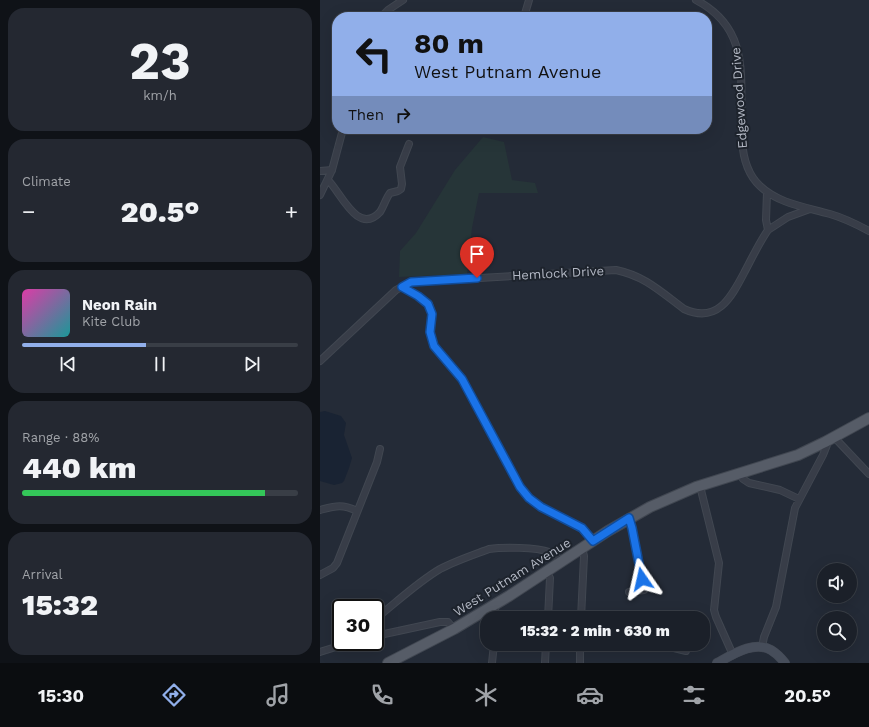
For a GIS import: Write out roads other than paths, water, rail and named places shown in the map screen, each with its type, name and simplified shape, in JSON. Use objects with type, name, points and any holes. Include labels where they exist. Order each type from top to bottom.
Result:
[{"type":"main road","name":"West Putnam Avenue","points":[[389,663],[454,629],[562,562],[629,518],[650,507],[700,486],[798,455],[832,439],[869,418]]},
{"type":"main road","points":[[717,663],[746,649],[762,647],[771,650],[785,663]]},
{"type":"street","points":[[386,12],[403,0]]},
{"type":"street","points":[[525,12],[529,0]]},
{"type":"street","name":"Edgewood Drive","points":[[696,0],[707,6],[721,17],[735,40],[739,57],[743,155],[750,174],[766,192],[780,199],[842,218],[869,230]]},
{"type":"street","points":[[320,196],[332,170],[343,134]]},
{"type":"street","points":[[328,180],[351,212],[363,219],[372,218],[381,211],[390,193],[401,189],[402,184],[400,166],[409,144]]},
{"type":"street","points":[[320,171],[332,170]]},
{"type":"street","points":[[766,192],[766,220],[768,230],[788,218],[810,209]]},
{"type":"street","name":"Hemlock Drive","points":[[320,361],[396,290],[411,282],[616,270],[631,274],[648,282],[684,309],[697,314],[712,312],[720,307],[732,295],[768,230]]},
{"type":"street","points":[[402,287],[418,296],[428,304],[432,314],[430,332],[434,346],[462,379],[520,487],[529,498],[541,507],[582,528],[593,541]]},
{"type":"street","points":[[762,647],[764,637],[776,607],[792,521],[800,499],[832,439],[869,474]]},
{"type":"street","points":[[320,574],[333,568],[337,563],[377,462],[380,449]]},
{"type":"street","points":[[739,473],[743,480],[749,483],[780,490],[800,499]]},
{"type":"street","points":[[700,486],[719,563],[714,610],[732,655]]},
{"type":"street","points":[[320,510],[347,506],[357,511]]},
{"type":"street","points":[[628,592],[644,590],[629,518]]},
{"type":"street","points":[[581,611],[584,556],[582,548]]},
{"type":"street","points":[[384,612],[422,581],[441,568],[489,549],[542,550],[555,555],[562,562]]},
{"type":"street","points":[[546,572],[550,578],[548,611]]},
{"type":"street","points":[[494,605],[495,611]]},
{"type":"street","points":[[384,634],[440,622],[448,622],[454,629]]},
{"type":"street","points":[[320,652],[332,648]]},
{"type":"street","points":[[492,663],[493,651]]},
{"type":"street","points":[[545,663],[546,651]]},
{"type":"street","points":[[580,651],[580,663]]},
{"type":"water","points":[[325,411],[341,416],[346,423],[344,435],[352,458],[344,481],[334,485],[320,481],[320,412]]}]
